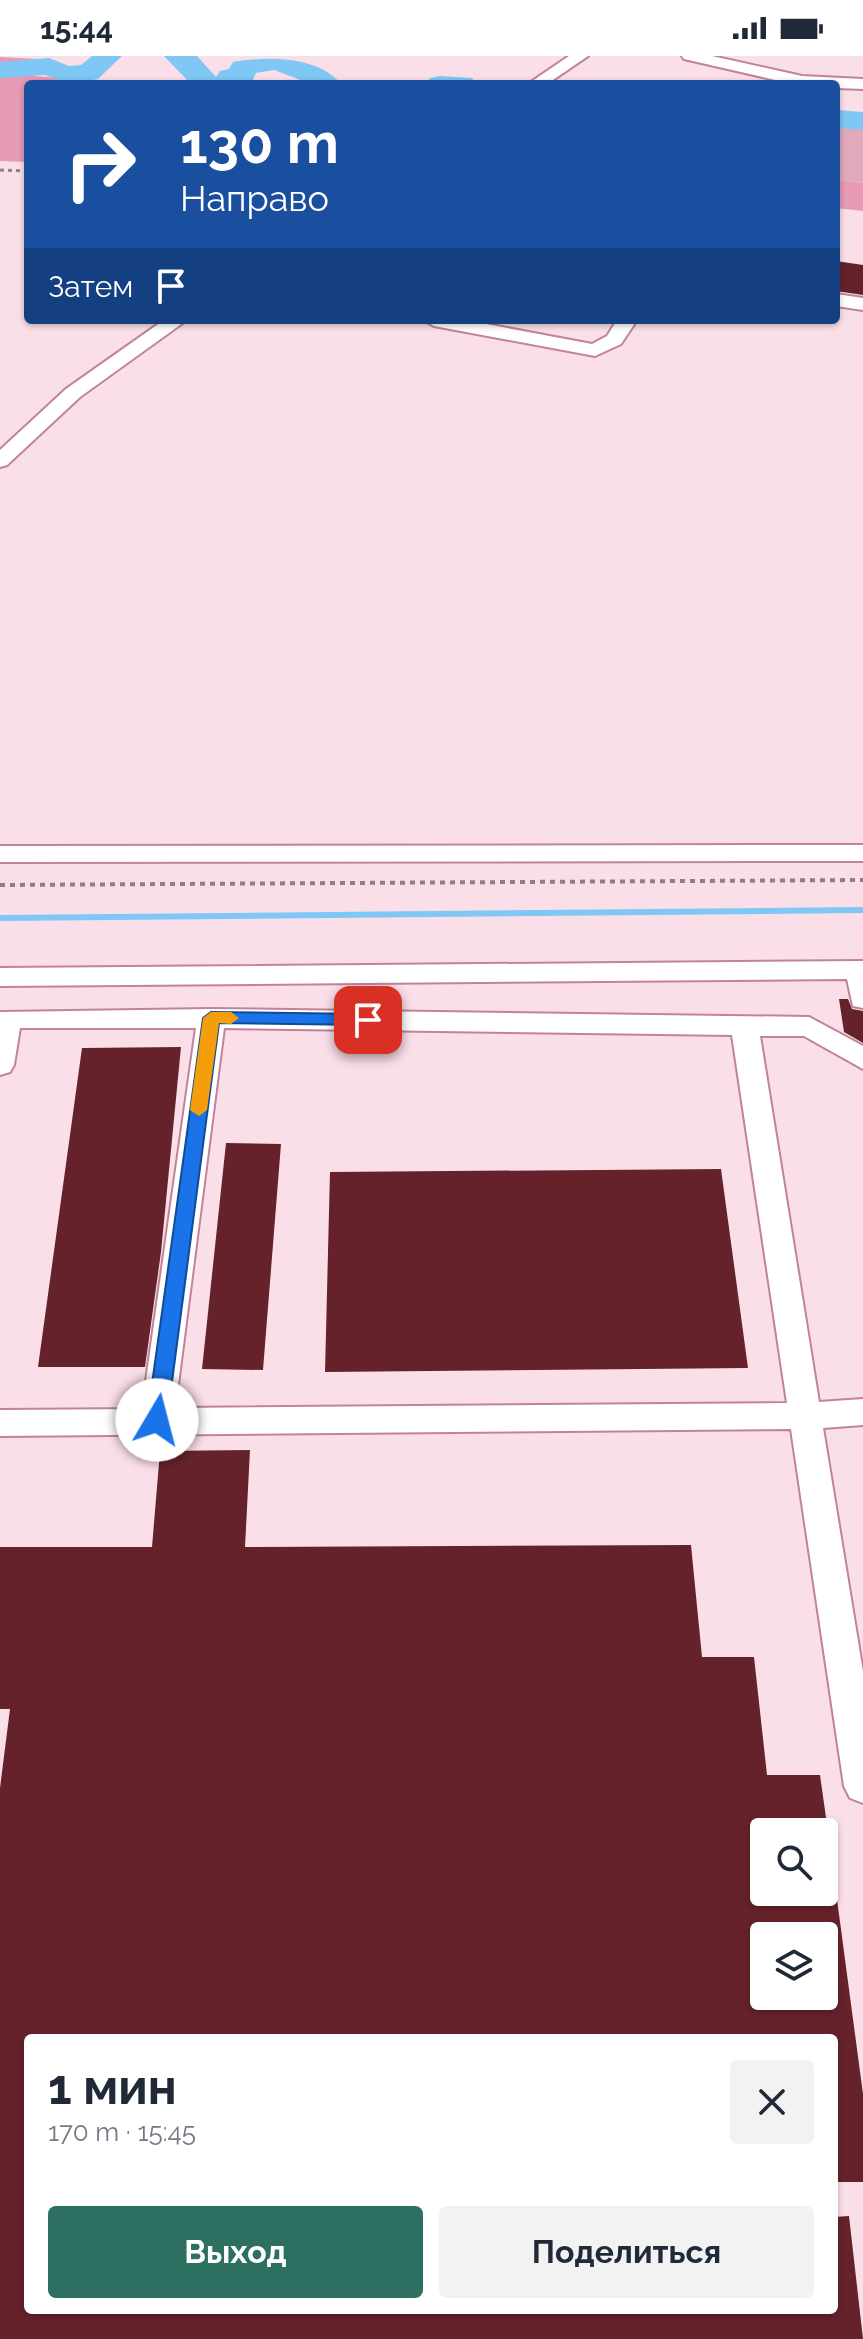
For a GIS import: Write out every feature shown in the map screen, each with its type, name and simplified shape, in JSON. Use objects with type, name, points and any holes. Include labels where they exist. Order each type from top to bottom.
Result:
[{"type":"street","points":[[542,80],[580,56]]},
{"type":"street","points":[[703,57],[798,80]]},
{"type":"street","points":[[840,83],[863,84]]},
{"type":"street","points":[[840,301],[863,304]]},
{"type":"street","points":[[0,461],[73,393],[171,324]]},
{"type":"street","points":[[455,324],[595,350],[614,340],[624,324]]},
{"type":"street","points":[[0,854],[863,853]]},
{"type":"street","points":[[0,977],[861,970],[863,999]]},
{"type":"street","points":[[157,1420],[211,1018]]},
{"type":"street","points":[[0,1065],[7,1019],[211,1018],[809,1027],[863,1059]]},
{"type":"street","points":[[744,1024],[863,1786]]},
{"type":"street","points":[[0,1423],[806,1416],[863,1412]]},
{"type":"path","points":[[0,170],[24,171]]},
{"type":"path","points":[[0,885],[863,880]]},
{"type":"shaded area","points":[[0,57],[36,59],[34,76],[87,80],[24,80],[24,162],[0,161]]},
{"type":"shaded area","points":[[840,111],[863,114],[863,183],[840,180]]},
{"type":"shaded area","points":[[840,180],[863,183],[863,211],[840,208]]},
{"type":"building","points":[[840,262],[863,265],[863,295],[840,292]]},
{"type":"building","points":[[839,999],[848,999],[852,1009],[863,1011],[863,1043],[844,1032]]},
{"type":"building","points":[[181,1047],[161,1252],[145,1367],[38,1367],[82,1048]]},
{"type":"building","points":[[226,1143],[281,1144],[263,1370],[202,1369]]},
{"type":"building","points":[[721,1169],[748,1368],[325,1372],[330,1172]]},
{"type":"building","points":[[250,1450],[245,1547],[691,1545],[702,1657],[754,1657],[767,1775],[820,1775],[826,1818],[750,1818],[750,1906],[838,1906],[863,2094],[863,2182],[838,2182],[838,2034],[24,2034],[24,2314],[838,2314],[838,2217],[849,2216],[863,2339],[0,2339],[0,1788],[10,1709],[0,1709],[0,1547],[152,1547],[160,1451]]},
{"type":"waterway","points":[[0,70],[49,66],[65,74],[88,73],[108,56]]},
{"type":"waterway","points":[[178,56],[203,80]]},
{"type":"waterway","points":[[230,80],[230,77],[242,76],[243,68],[276,61],[317,75],[323,80]]},
{"type":"waterway","points":[[840,119],[863,121]]},
{"type":"waterway","points":[[0,918],[863,910]]},
{"type":"slow traffic","points":[[199,1110],[211,1018],[231,1018]]},
{"type":"route","points":[[157,1420],[211,1018],[368,1020]]}]
